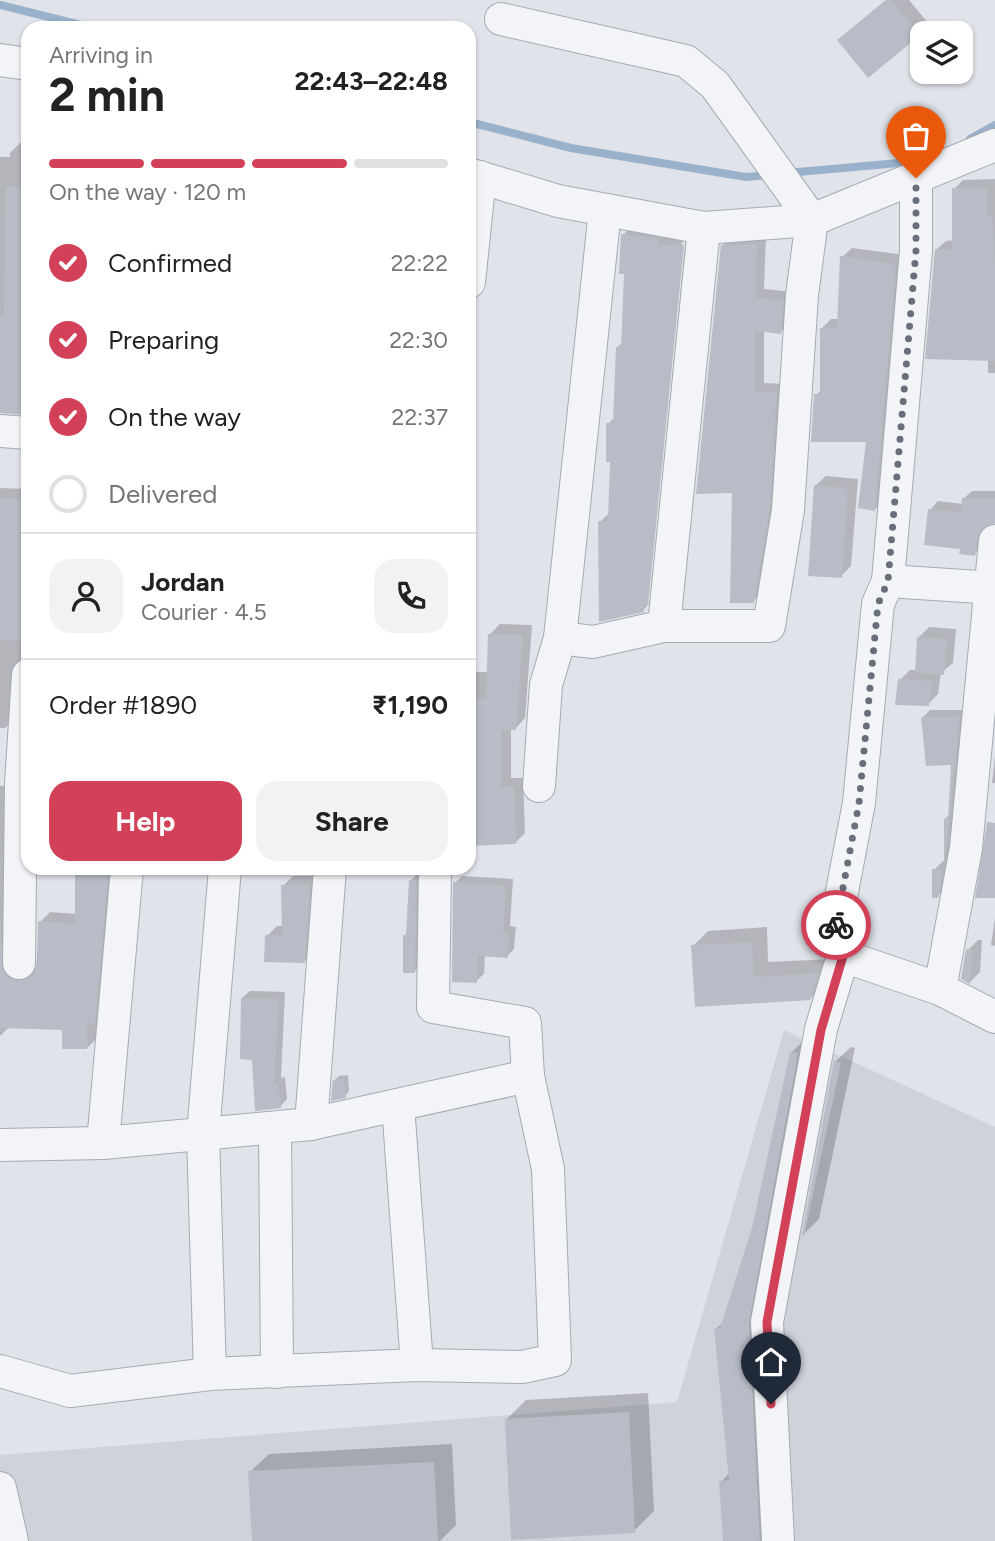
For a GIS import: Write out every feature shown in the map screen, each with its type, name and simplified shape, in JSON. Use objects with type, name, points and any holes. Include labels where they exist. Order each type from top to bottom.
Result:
[{"type":"street","points":[[500,19],[686,61],[715,85],[812,220],[802,295],[788,510],[769,626],[664,626],[593,642],[560,638]]},
{"type":"street","points":[[0,60],[21,63]]},
{"type":"street","points":[[476,176],[558,201],[704,228],[812,220],[995,145]]},
{"type":"street","points":[[778,1541],[767,1322],[821,1030],[843,956],[835,928],[859,803],[878,604],[888,581],[916,250],[916,178]]},
{"type":"street","points":[[539,786],[546,685],[560,638],[605,210]]},
{"type":"street","points":[[664,626],[704,228]]},
{"type":"street","points":[[0,431],[21,432]]},
{"type":"street","points":[[940,989],[966,848],[993,588],[995,541]]},
{"type":"street","points":[[888,581],[993,588]]},
{"type":"street","points":[[19,963],[16,782],[21,737]]},
{"type":"street","points":[[103,1143],[126,875]]},
{"type":"street","points":[[210,1374],[203,1134],[224,875]]},
{"type":"street","points":[[310,1124],[329,875]]},
{"type":"street","points":[[0,1371],[70,1391],[210,1374],[417,1365],[522,1367],[555,1360],[548,1169],[528,1076],[525,1023],[433,1007],[435,875]]},
{"type":"street","points":[[843,956],[940,989],[995,1017]]},
{"type":"street","points":[[0,1145],[103,1143],[310,1124],[528,1076]]},
{"type":"street","points":[[398,1105],[417,1365]]},
{"type":"street","points":[[275,1128],[277,1372]]},
{"type":"street","points":[[0,1488],[12,1541]]},
{"type":"shaded area","points":[[784,1030],[995,1127],[995,1541],[0,1541],[0,1455],[677,1402]]},
{"type":"building","points":[[886,0],[891,0],[910,23],[910,43],[868,78],[837,40]]},
{"type":"building","points":[[6,187],[21,187],[21,414],[0,413],[0,316],[4,316]]},
{"type":"building","points":[[952,188],[987,188],[987,216],[992,216],[995,265],[995,361],[925,359],[935,249],[952,249]]},
{"type":"building","points":[[621,234],[658,238],[658,245],[684,245],[648,605],[643,605],[644,612],[599,622],[598,521],[608,521],[610,462],[606,462],[606,423],[613,423],[616,347],[621,347],[624,274],[619,274]]},
{"type":"building","points":[[757,244],[756,298],[783,300],[781,334],[755,331],[755,391],[777,392],[770,508],[754,603],[730,603],[732,493],[696,494],[721,245]]},
{"type":"building","points":[[840,256],[896,264],[875,511],[858,508],[866,442],[811,442],[814,394],[820,394],[820,328],[837,328]]},
{"type":"building","points":[[814,485],[848,488],[842,578],[808,576]]},
{"type":"building","points":[[0,498],[21,499],[21,641],[0,640]]},
{"type":"building","points":[[962,498],[995,499],[995,523],[980,531],[975,556],[959,554],[960,549],[924,545],[928,509],[961,512]]},
{"type":"building","points":[[488,634],[523,635],[516,730],[501,730],[501,787],[514,787],[516,844],[476,846],[476,699],[486,699]]},
{"type":"building","points":[[917,637],[947,639],[944,675],[915,673]]},
{"type":"building","points":[[898,679],[932,681],[929,706],[895,705]]},
{"type":"building","points":[[921,717],[960,717],[944,869],[944,819],[948,819],[951,765],[926,766]]},
{"type":"building","points":[[987,822],[995,823],[995,898],[975,898]]},
{"type":"building","points":[[932,869],[943,869],[938,898],[932,898]]},
{"type":"building","points":[[75,875],[108,875],[95,1024],[87,1024],[87,1049],[62,1049],[62,1030],[0,1028],[0,918],[3,971],[10,979],[27,979],[34,973],[37,964],[38,921],[75,924]]},
{"type":"building","points":[[409,880],[416,880],[415,973],[403,973],[403,935],[406,935]]},
{"type":"building","points":[[453,882],[506,886],[503,933],[509,934],[508,958],[478,956],[477,983],[452,982]]},
{"type":"building","points":[[281,885],[310,885],[305,963],[264,962],[265,935],[282,936]]},
{"type":"building","points":[[752,942],[754,977],[819,973],[810,1000],[695,1007],[691,945]]},
{"type":"building","points":[[966,949],[973,950],[970,984],[961,979]]},
{"type":"building","points":[[241,998],[279,999],[274,1084],[279,1084],[281,1108],[255,1111],[252,1060],[240,1059]]},
{"type":"building","points":[[790,1052],[798,1053],[749,1323],[760,1541],[723,1541],[719,1481],[729,1480],[714,1328],[720,1328],[752,1228]]},
{"type":"building","points":[[834,1061],[841,1063],[802,1236]]},
{"type":"building","points":[[344,1079],[346,1098],[331,1101],[333,1080]]},
{"type":"building","points":[[629,1412],[635,1533],[511,1540],[505,1419]]},
{"type":"building","points":[[434,1462],[438,1541],[252,1541],[248,1471]]},
{"type":"waterway","points":[[0,5],[65,21]]},
{"type":"waterway","points":[[476,124],[571,148],[746,177],[771,175]]},
{"type":"waterway","points":[[970,139],[995,125]]},
{"type":"waterway","points":[[787,173],[921,161]]},
{"type":"way so far","points":[[836,925],[859,803],[878,604],[888,581],[916,250],[916,178]]},
{"type":"route","points":[[771,1404],[767,1322],[821,1030],[843,956],[836,925]]}]
